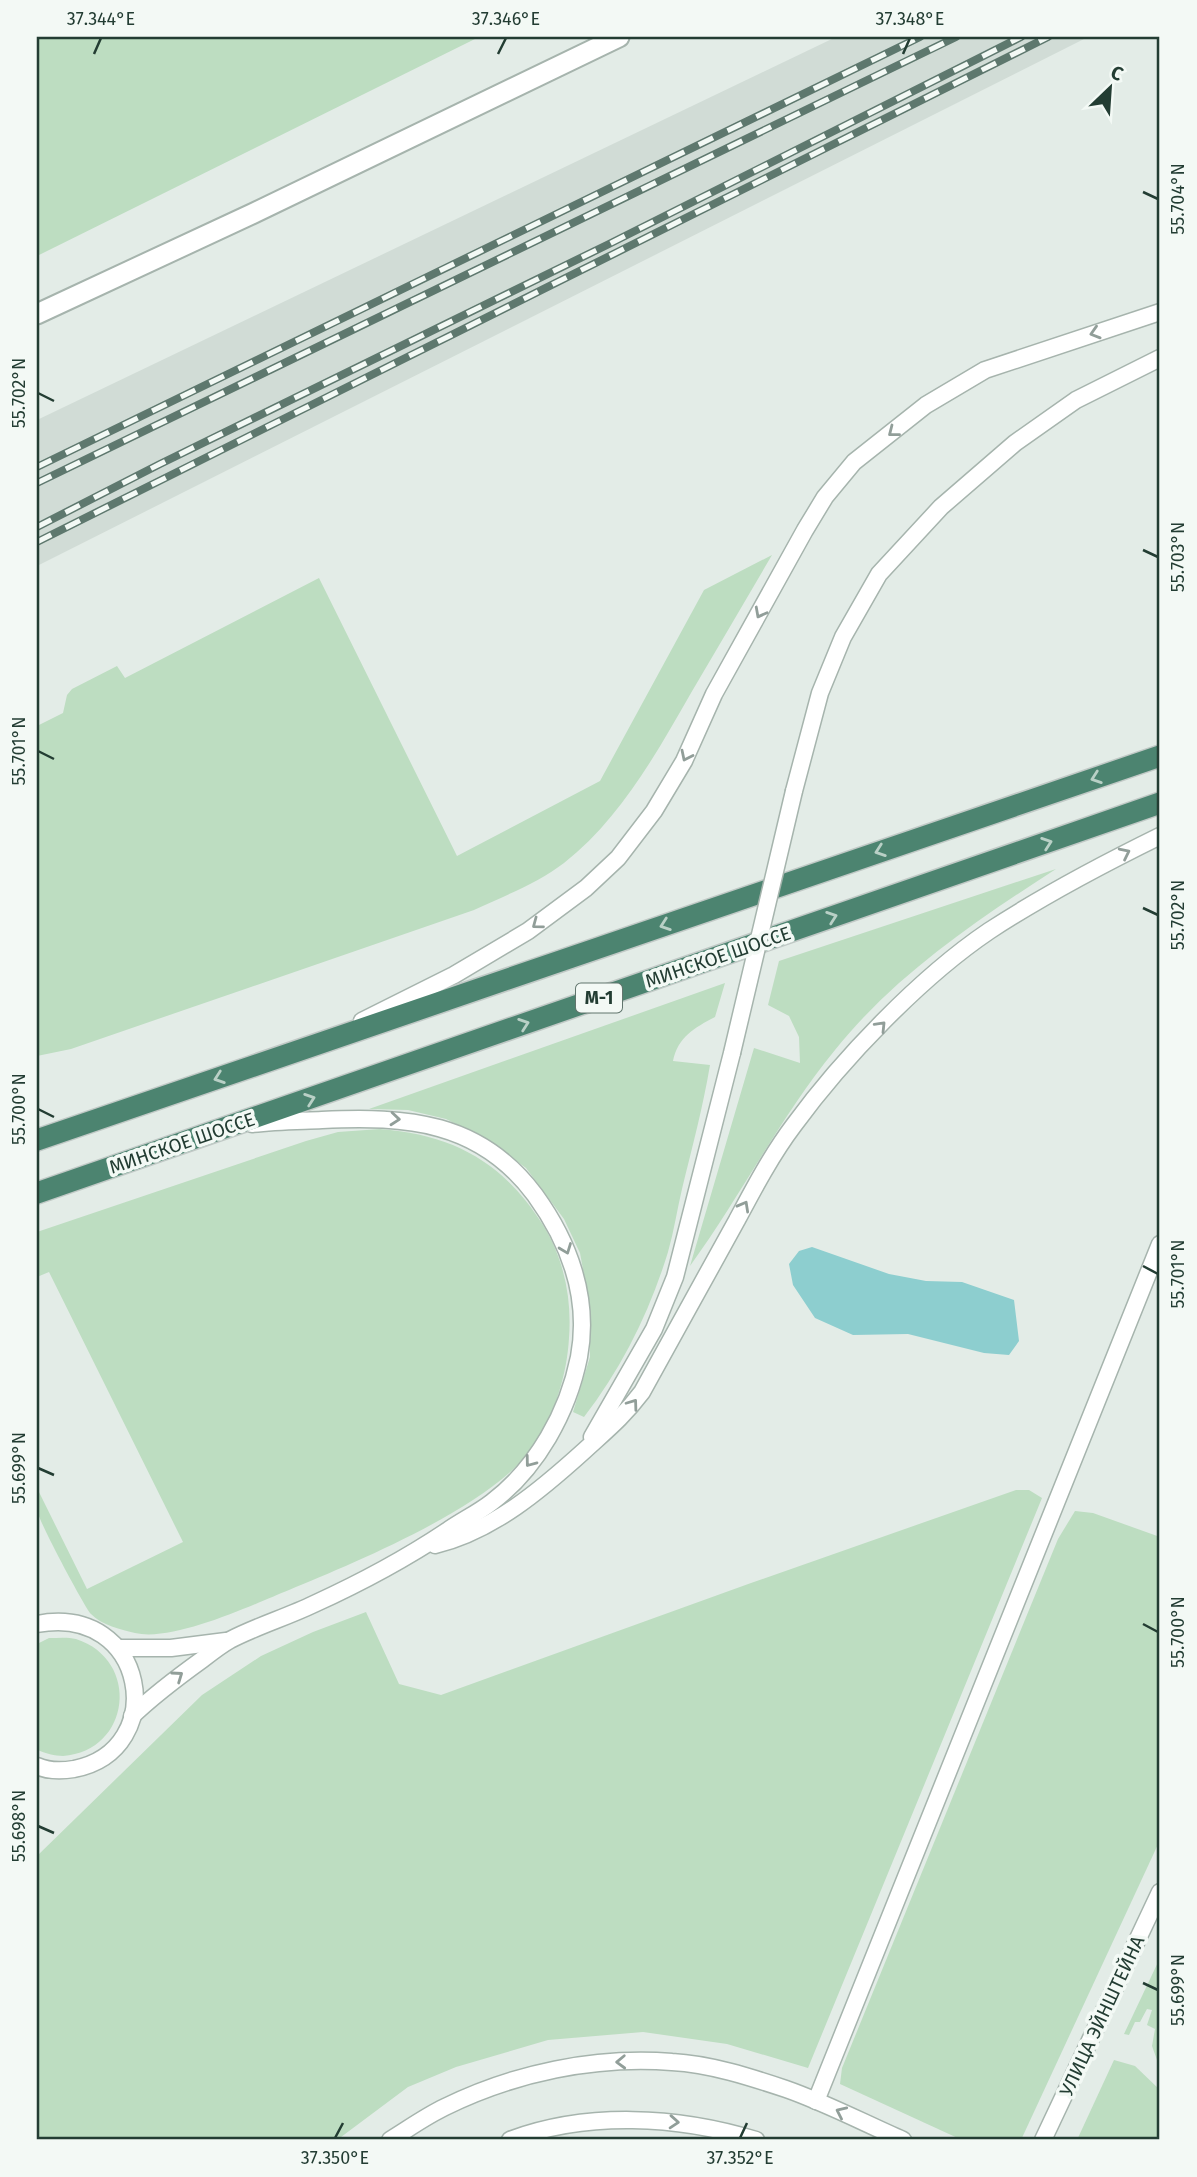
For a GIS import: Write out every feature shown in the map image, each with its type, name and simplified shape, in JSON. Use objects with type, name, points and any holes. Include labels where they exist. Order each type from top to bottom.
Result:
[{"type":"highway","name":"М-1","points":[[37,1140],[1160,755]]},
{"type":"highway","name":"МИНСКОЕ ШОССЕ","points":[[37,1193],[1160,803]]},
{"type":"street","points":[[37,314],[254,213],[618,37]]},
{"type":"street","points":[[306,1048],[454,975],[527,931],[586,888],[618,858],[654,811],[684,761],[714,694],[805,530],[825,497],[854,462],[926,405],[985,370],[1160,312]]},
{"type":"street","points":[[583,1451],[654,1329],[675,1278],[794,791],[820,693],[843,637],[879,574],[941,507],[1015,443],[1076,400],[1160,358]]},
{"type":"street","points":[[424,1548],[447,1542],[493,1521],[568,1467],[624,1417],[642,1392],[793,1125],[851,1056],[929,978],[987,932],[1073,879],[1160,836]]},
{"type":"street","points":[[132,1716],[159,1690],[229,1641],[314,1604],[424,1548],[492,1502],[515,1481],[552,1431],[576,1371],[581,1344],[581,1308],[576,1274],[565,1242],[526,1183],[502,1161],[451,1130],[422,1122],[386,1118],[257,1123],[229,1127]]},
{"type":"street","points":[[816,2101],[1160,1244]]},
{"type":"street","points":[[37,1623],[74,1621],[99,1631],[119,1648],[131,1669],[135,1692],[132,1716],[123,1737],[107,1755],[86,1766],[64,1771],[37,1766]]},
{"type":"street","points":[[119,1648],[171,1648],[229,1641]]},
{"type":"street","name":"УЛИЦА ЭЙНШТЕЙНА","points":[[1044,2140],[1160,1892]]},
{"type":"street","points":[[390,2140],[443,2107],[495,2086],[589,2063],[673,2062],[754,2079],[816,2101],[903,2140]]},
{"type":"street","points":[[510,2140],[582,2123],[637,2120],[682,2122],[756,2140]]},
{"type":"shaded area","points":[[836,37],[1088,37],[37,566],[37,420]]},
{"type":"green space","points":[[37,37],[479,37],[37,256]]},
{"type":"green space","points":[[772,555],[664,739],[620,806],[584,846],[554,870],[474,910],[71,1049],[37,1056],[37,726],[63,713],[67,695],[72,689],[117,666],[125,678],[319,578],[457,856],[600,781],[704,590]]},
{"type":"green space","points":[[1056,869],[938,950],[858,1023],[796,1102],[690,1266],[754,1048],[800,1063],[799,1037],[789,1016],[768,1005],[779,961]]},
{"type":"green space","points":[[725,983],[715,1017],[683,1039],[673,1061],[710,1065],[668,1252],[653,1296],[634,1338],[611,1379],[584,1417],[573,1412],[590,1357],[589,1302],[580,1253],[564,1219],[526,1168],[486,1139],[446,1119],[408,1110],[369,1109]]},
{"type":"green space","points":[[380,1129],[431,1138],[454,1145],[474,1156],[511,1184],[528,1203],[550,1238],[565,1280],[570,1323],[566,1365],[559,1393],[542,1432],[516,1467],[490,1489],[458,1510],[386,1548],[317,1578],[213,1620],[170,1632],[135,1633],[100,1621],[87,1608],[45,1529],[37,1510],[37,1488],[87,1589],[183,1542],[49,1272],[37,1277],[37,1232],[306,1141],[338,1132]]},
{"type":"green space","points":[[1016,1490],[1029,1490],[1042,1498],[808,2068],[727,2044],[643,2032],[548,2040],[456,2067],[408,2087],[337,2140],[37,2140],[37,1856],[202,1695],[261,1656],[366,1612],[399,1684],[441,1695]]},
{"type":"green space","points":[[1075,1511],[1093,1513],[1160,1537],[1160,1840],[1021,2140],[962,2140],[840,2084],[842,2068],[1058,1539]]},
{"type":"green space","points":[[49,1638],[76,1639],[97,1650],[111,1665],[118,1684],[119,1704],[114,1722],[103,1739],[86,1750],[63,1756],[37,1750],[37,1644]]},
{"type":"green space","points":[[1160,1958],[1160,2061],[1157,2060],[1152,2046],[1155,2029],[1147,2025],[1152,2010],[1147,2009],[1140,2022],[1135,2022],[1129,2035],[1124,2034]]},
{"type":"green space","points":[[1114,2060],[1135,2066],[1160,2090],[1160,2140],[1077,2140]]},
{"type":"water","points":[[812,1247],[889,1274],[926,1281],[962,1282],[1014,1300],[1019,1341],[1009,1355],[984,1353],[908,1334],[853,1335],[815,1318],[793,1285],[789,1264],[799,1251]]},
{"type":"railway","points":[[37,467],[920,37]]},
{"type":"railway","points":[[37,483],[956,37]]},
{"type":"railway","points":[[37,527],[1021,37]]},
{"type":"railway","points":[[37,542],[1048,37]]}]
